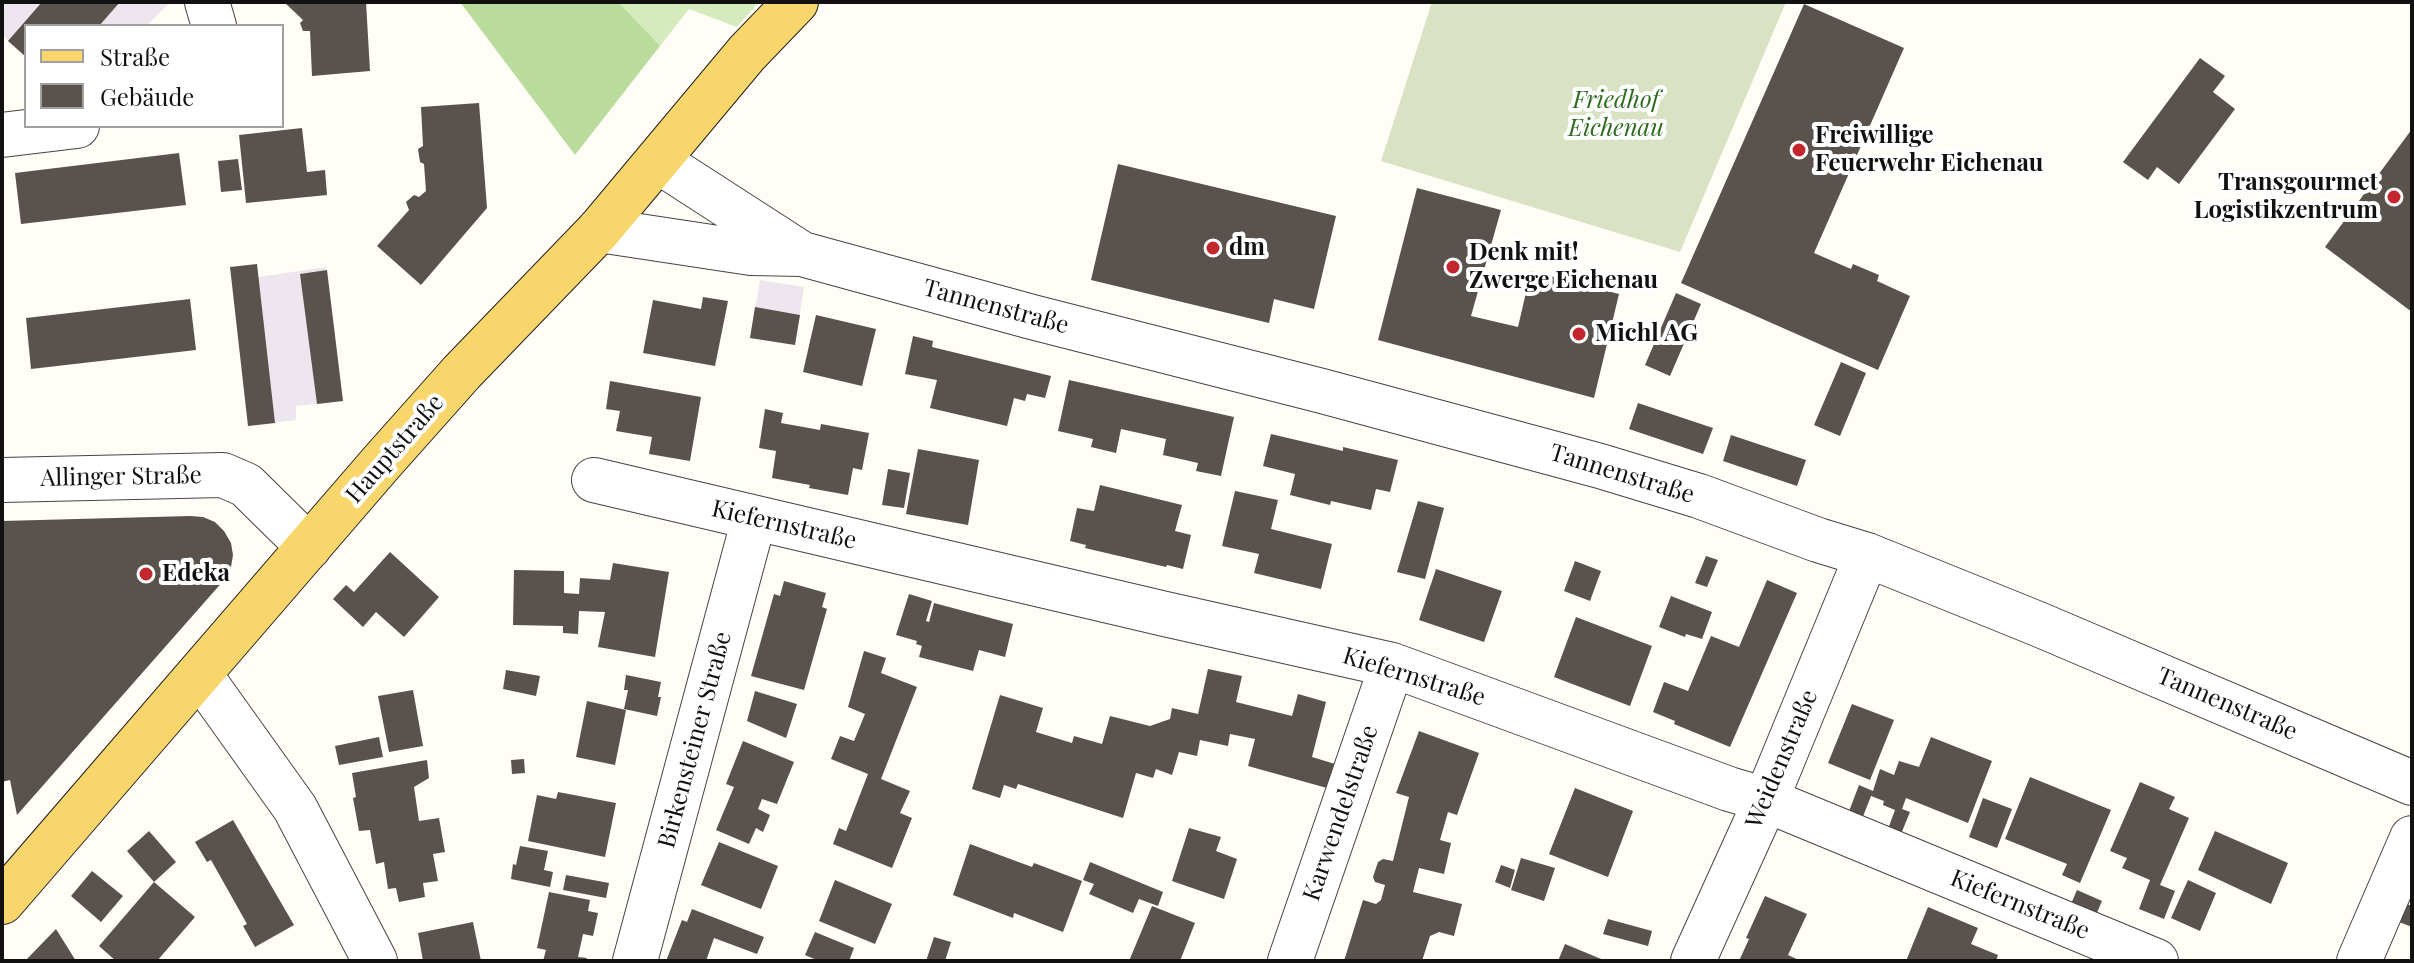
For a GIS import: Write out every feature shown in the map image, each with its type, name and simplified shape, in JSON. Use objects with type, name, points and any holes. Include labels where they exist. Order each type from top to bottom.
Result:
[{"type":"main road","name":"Hauptstraße","points":[[2,902],[462,372],[599,230],[747,53],[796,2]]},
{"type":"street","points":[[207,2],[213,24]]},
{"type":"street","points":[[2,135],[60,128]]},
{"type":"street","name":"Tannenstraße","points":[[658,161],[802,254]]},
{"type":"street","name":"Tannenstraße","points":[[599,230],[751,253],[802,254],[1600,466],[1699,496],[1867,555],[2412,783]]},
{"type":"street","name":"Allinger Straße","points":[[2,480],[223,475],[246,485],[309,547]]},
{"type":"street","name":"Kiefernstraße","points":[[594,480],[1392,665],[1766,800],[2156,961]]},
{"type":"street","name":"Birkensteiner Straße","points":[[635,961],[754,519]]},
{"type":"street","name":"Weidenstraße","points":[[1693,961],[1766,800],[1867,555]]},
{"type":"street","name":"Karwendelstraße","points":[[1290,961],[1392,665]]},
{"type":"street","points":[[200,675],[297,810],[375,961]]},
{"type":"street","points":[[2359,961],[2412,838]]},
{"type":"shaded area","points":[[2,2],[170,2],[149,24],[24,24],[24,54],[2,35]]},
{"type":"shaded area","points":[[326,267],[343,401],[296,406],[296,420],[248,426],[232,281]]},
{"type":"shaded area","points":[[760,280],[804,287],[795,345],[750,338]]},
{"type":"green space","points":[[460,2],[618,2],[660,46],[575,155]]},
{"type":"green space","points":[[570,2],[759,2],[737,27],[689,9],[660,46]]},
{"type":"green space","name":"Friedhof Eichenau","points":[[1432,2],[1786,2],[1680,252],[1381,161]]},
{"type":"building","points":[[42,2],[120,2],[101,24],[24,24],[24,55],[8,41]]},
{"type":"building","points":[[284,2],[366,2],[370,71],[312,76],[310,31],[303,31],[300,23],[303,20]]},
{"type":"building","name":"Freiwillige Feuerwehr Eichenau","points":[[1804,4],[1904,48],[1814,253],[1851,269],[1853,264],[1879,275],[1877,281],[1910,296],[1878,370],[1681,283]]},
{"type":"building","points":[[2200,58],[2225,76],[2213,92],[2235,109],[2179,184],[2157,167],[2148,180],[2123,162]]},
{"type":"building","points":[[479,103],[487,208],[421,285],[377,246],[409,210],[406,202],[426,191],[424,164],[420,162],[418,149],[423,146],[421,107]]},
{"type":"building","points":[[302,128],[307,172],[325,170],[327,195],[246,203],[239,135]]},
{"type":"building","name":"Transgourmet Logistikzentrum","points":[[2412,129],[2412,312],[2325,247]]},
{"type":"building","points":[[179,153],[186,205],[21,224],[15,173]]},
{"type":"building","points":[[238,159],[242,190],[221,192],[218,161]]},
{"type":"building","name":"dm","points":[[1118,164],[1336,216],[1314,309],[1274,299],[1269,323],[1091,280]]},
{"type":"building","points":[[1417,188],[1501,210],[1471,316],[1518,327],[1531,271],[1619,294],[1594,398],[1378,340]]},
{"type":"building","points":[[257,264],[275,423],[248,426],[230,267]]},
{"type":"building","points":[[327,270],[343,401],[317,404],[300,274]]},
{"type":"building","points":[[1676,293],[1701,304],[1670,376],[1645,365]]},
{"type":"building","points":[[703,297],[728,301],[715,366],[643,353],[653,300],[701,309]]},
{"type":"building","points":[[190,299],[196,350],[31,369],[26,318]]},
{"type":"building","points":[[755,307],[800,315],[795,345],[750,338]]},
{"type":"building","points":[[816,315],[876,329],[862,386],[803,372]]},
{"type":"building","points":[[913,336],[933,341],[932,347],[1051,376],[1045,398],[1027,394],[1025,401],[1014,398],[1007,426],[930,408],[937,380],[905,374]]},
{"type":"building","points":[[1841,362],[1866,373],[1840,436],[1814,425]]},
{"type":"building","points":[[1069,380],[1234,417],[1221,476],[1196,471],[1198,463],[1163,455],[1166,439],[1121,429],[1116,453],[1091,447],[1093,439],[1058,431]]},
{"type":"building","points":[[610,381],[701,397],[690,461],[649,454],[652,437],[616,431],[620,411],[606,409]]},
{"type":"building","points":[[1638,403],[1713,428],[1703,454],[1629,429]]},
{"type":"building","points":[[765,409],[783,413],[781,423],[820,430],[821,424],[869,433],[862,470],[853,468],[848,495],[772,478],[776,451],[759,448]]},
{"type":"building","points":[[1271,434],[1398,460],[1390,492],[1376,489],[1371,510],[1331,501],[1330,505],[1290,495],[1295,474],[1263,466]]},
{"type":"building","points":[[1731,435],[1806,460],[1797,486],[1723,461]]},
{"type":"building","points":[[918,449],[979,460],[968,525],[906,514]]},
{"type":"building","points":[[888,469],[910,473],[904,508],[882,505]]},
{"type":"building","points":[[1100,485],[1182,505],[1175,531],[1191,535],[1183,569],[1085,548],[1086,545],[1070,541],[1077,508],[1094,511]]},
{"type":"building","points":[[1235,491],[1278,500],[1271,529],[1332,544],[1321,589],[1254,573],[1259,554],[1222,546]]},
{"type":"building","points":[[1418,501],[1444,508],[1425,579],[1397,572]]},
{"type":"building","points":[[190,516],[215,522],[231,543],[231,567],[225,579],[17,815],[10,780],[2,782],[2,521]]},
{"type":"building","points":[[390,552],[439,597],[404,637],[376,612],[363,627],[333,599],[346,585],[354,592]]},
{"type":"building","points":[[1706,556],[1718,560],[1707,587],[1695,583]]},
{"type":"building","points":[[1575,561],[1601,571],[1590,601],[1564,591]]},
{"type":"building","points":[[613,563],[669,572],[655,657],[598,647],[605,612],[579,611],[578,634],[563,633],[563,626],[513,625],[514,570],[564,571],[564,593],[579,594],[580,578],[610,580]]},
{"type":"building","points":[[1436,569],[1502,591],[1484,642],[1419,620]]},
{"type":"building","points":[[1767,580],[1797,593],[1730,747],[1653,712],[1664,682],[1688,691],[1711,636],[1739,647]]},
{"type":"building","points":[[784,581],[826,593],[822,607],[827,609],[804,690],[751,676],[774,594],[780,596]]},
{"type":"building","points":[[909,594],[932,601],[926,621],[929,622],[934,603],[1013,624],[1005,657],[979,650],[973,671],[919,657],[922,646],[916,644],[917,641],[896,635]]},
{"type":"building","points":[[1671,596],[1712,612],[1702,639],[1686,634],[1685,637],[1659,627]]},
{"type":"building","points":[[1576,617],[1652,646],[1630,706],[1554,677]]},
{"type":"building","points":[[864,651],[886,658],[881,673],[917,687],[881,779],[910,791],[900,813],[912,818],[892,868],[833,844],[839,828],[846,831],[868,774],[831,759],[840,736],[854,741],[865,714],[848,707]]},
{"type":"building","points":[[1208,669],[1242,676],[1236,702],[1292,716],[1298,694],[1326,702],[1312,757],[1335,764],[1327,788],[1248,766],[1255,739],[1230,734],[1228,746],[1200,740],[1197,756],[1179,752],[1172,775],[1156,769],[1153,778],[1136,773],[1123,818],[1018,784],[1016,789],[1004,785],[1000,798],[972,789],[1000,695],[1043,708],[1036,732],[1072,743],[1074,736],[1102,744],[1110,716],[1150,726],[1170,719],[1172,708],[1198,714]]},
{"type":"building","points":[[506,670],[540,676],[536,696],[503,689]]},
{"type":"building","points":[[626,675],[661,682],[657,716],[624,709],[628,690],[624,690]]},
{"type":"building","points":[[413,690],[423,746],[389,752],[378,696]]},
{"type":"building","points":[[755,691],[797,704],[786,738],[747,721]]},
{"type":"building","points":[[587,701],[626,710],[615,765],[576,757]]},
{"type":"building","points":[[1852,704],[1894,720],[1870,780],[1828,763]]},
{"type":"building","points":[[1419,731],[1479,753],[1457,815],[1448,812],[1440,840],[1451,843],[1444,874],[1419,868],[1413,892],[1462,904],[1454,936],[1439,932],[1430,936],[1422,961],[1344,961],[1363,900],[1376,904],[1381,900],[1385,885],[1375,882],[1373,877],[1378,862],[1383,859],[1393,861],[1409,797],[1396,793]]},
{"type":"building","points":[[379,737],[383,757],[339,765],[335,746]]},
{"type":"building","points":[[1931,737],[1992,761],[1968,823],[1906,798],[1902,809],[1910,812],[1901,834],[1888,829],[1895,810],[1871,796],[1862,819],[1848,814],[1859,785],[1873,791],[1880,769],[1894,775],[1899,761],[1919,767]]},
{"type":"building","points":[[743,741],[794,762],[777,804],[762,799],[758,809],[770,815],[763,832],[756,828],[749,844],[716,830],[734,787],[726,784]]},
{"type":"building","points":[[524,759],[525,773],[512,774],[511,760]]},
{"type":"building","points":[[427,760],[429,778],[414,787],[419,821],[439,818],[445,852],[433,854],[438,881],[423,883],[425,897],[399,902],[396,888],[388,889],[384,862],[376,864],[370,830],[359,831],[352,773]]},
{"type":"building","points":[[2030,777],[2111,810],[2080,883],[2062,875],[2067,864],[2005,839]]},
{"type":"building","points":[[2140,782],[2175,797],[2169,809],[2189,818],[2160,885],[2175,891],[2164,919],[2139,909],[2150,880],[2122,868],[2127,858],[2110,851]]},
{"type":"building","points":[[1575,788],[1633,811],[1608,877],[1549,854]]},
{"type":"building","points":[[558,792],[616,803],[605,857],[528,841],[537,795],[556,799]]},
{"type":"building","points":[[1983,798],[2012,809],[1997,848],[1969,837]]},
{"type":"building","points":[[233,820],[294,925],[255,947],[243,926],[247,924],[211,860],[207,862],[195,842]]},
{"type":"building","points":[[1189,828],[1221,837],[1216,851],[1237,859],[1224,899],[1172,881]]},
{"type":"building","points":[[149,831],[176,862],[154,882],[127,851]]},
{"type":"building","points":[[2215,831],[2288,863],[2271,904],[2198,870]]},
{"type":"building","points":[[719,842],[778,866],[761,909],[701,885]]},
{"type":"building","points":[[970,844],[1082,881],[1063,932],[1014,913],[1013,918],[953,895]]},
{"type":"building","points":[[520,846],[548,851],[544,870],[553,872],[550,887],[511,879]]},
{"type":"building","points":[[1521,858],[1555,868],[1544,901],[1511,890]]},
{"type":"building","points":[[1090,862],[1163,892],[1158,906],[1139,899],[1133,913],[1089,894],[1094,884],[1083,880]]},
{"type":"building","points":[[1501,865],[1515,870],[1510,888],[1495,882]]},
{"type":"building","points":[[92,871],[123,896],[101,922],[71,896]]},
{"type":"building","points":[[566,875],[609,883],[606,898],[563,890]]},
{"type":"building","points":[[835,880],[892,904],[875,944],[819,921]]},
{"type":"building","points":[[2188,880],[2216,893],[2200,931],[2171,918]]},
{"type":"building","points":[[154,882],[195,917],[157,961],[116,961],[99,946]]},
{"type":"building","points":[[2077,890],[2102,901],[2096,915],[2071,904]]},
{"type":"building","points":[[549,892],[590,900],[588,911],[598,913],[593,936],[583,934],[578,957],[587,958],[586,961],[543,961],[546,950],[537,948]]},
{"type":"building","points":[[1765,896],[1807,914],[1788,955],[1801,961],[1739,961]]},
{"type":"building","points":[[2407,904],[2412,906],[2412,927],[2399,922]]},
{"type":"building","points":[[1152,906],[1195,923],[1180,961],[1129,961]]},
{"type":"building","points":[[1928,907],[1978,928],[1971,944],[1998,955],[1996,961],[1906,961]]},
{"type":"building","points":[[692,909],[764,937],[757,954],[714,938],[706,961],[666,961],[682,920],[687,922]]},
{"type":"building","points":[[1608,919],[1652,931],[1648,946],[1603,934]]},
{"type":"building","points":[[473,922],[481,961],[423,961],[418,933]]},
{"type":"building","points":[[56,929],[76,961],[25,961]]},
{"type":"building","points":[[815,932],[854,948],[849,961],[819,961],[805,955]]},
{"type":"building","points":[[934,937],[951,942],[945,961],[926,961]]},
{"type":"building","points":[[1565,944],[1606,961],[1558,961]]},
{"type":"place","name":"Freiwillige Feuerwehr Eichenau","points":[[1799,150]]},
{"type":"place","name":"Transgourmet Logistikzentrum","points":[[2394,197]]},
{"type":"place","name":"dm","points":[[1213,248]]},
{"type":"place","name":"Denk mit! Zwerge Eichenau","points":[[1453,267]]},
{"type":"place","name":"Michl AG","points":[[1579,334]]},
{"type":"place","name":"Edeka","points":[[146,574]]}]
